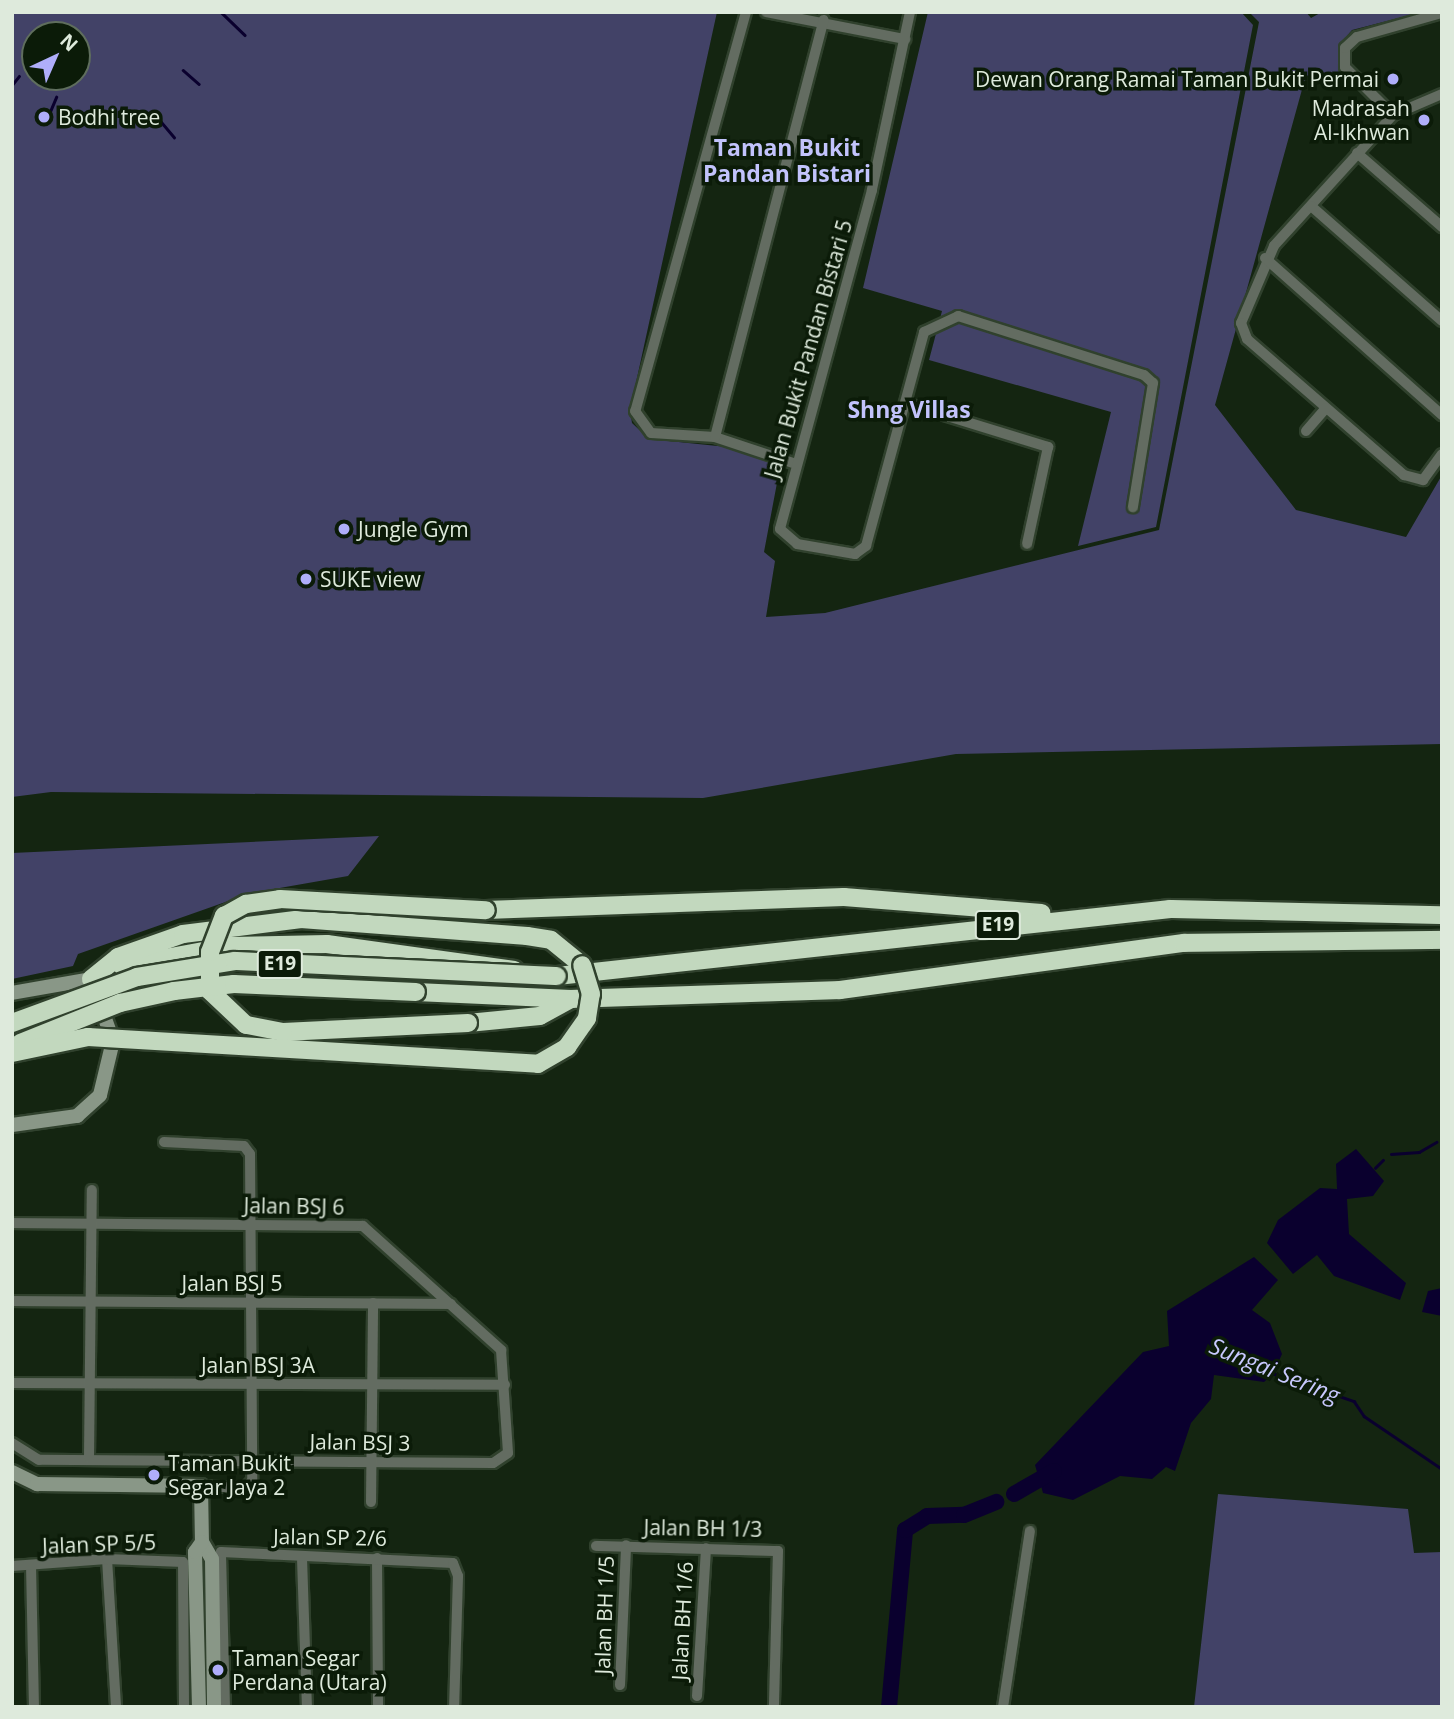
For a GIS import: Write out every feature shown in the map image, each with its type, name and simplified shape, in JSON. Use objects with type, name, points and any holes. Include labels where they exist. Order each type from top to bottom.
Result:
[{"type":"highway","points":[[571,999],[516,1021],[283,1032],[246,1025],[210,991],[214,933],[224,916],[246,904],[280,899],[486,910],[844,897],[1081,916]]},
{"type":"highway","name":"E19","points":[[12,1023],[137,977],[235,961],[533,977],[1081,916],[1170,909],[1442,915]]},
{"type":"highway","points":[[12,1054],[88,1037],[538,1064],[579,1034],[591,994],[582,965],[551,940],[385,923],[240,923],[183,934],[118,957],[96,973]]},
{"type":"highway","name":"E19","points":[[12,1047],[120,1003],[234,984],[571,999],[840,990],[1184,943],[1442,940]]},
{"type":"highway","points":[[96,973],[141,961],[231,946],[327,944],[501,966],[533,977]]},
{"type":"street","points":[[746,12],[635,411],[651,433],[715,437],[793,463]]},
{"type":"street","points":[[766,12],[824,20],[905,38]]},
{"type":"street","name":"Jalan Bukit Pandan Bistari 5","points":[[905,403],[864,548],[855,554],[797,544],[781,532],[793,463],[855,256],[910,12]]},
{"type":"street","points":[[1393,115],[1345,67],[1345,48],[1357,37],[1442,13]]},
{"type":"street","points":[[715,437],[824,20]]},
{"type":"street","points":[[1442,106],[1437,95],[1393,115],[1357,153],[1265,258],[1249,292],[1242,331],[1326,408],[1418,481],[1442,454]]},
{"type":"street","points":[[1357,153],[1442,227]]},
{"type":"street","points":[[1311,206],[1442,321]]},
{"type":"street","points":[[1265,258],[1442,415]]},
{"type":"street","points":[[1027,544],[1048,447],[905,403],[924,332],[958,316],[1153,383],[1133,507]]},
{"type":"street","points":[[1306,431],[1326,408]]},
{"type":"street","points":[[12,986],[96,973]]},
{"type":"street","points":[[12,993],[96,973]]},
{"type":"street","points":[[12,1125],[77,1116],[100,1095],[113,1041],[96,973]]},
{"type":"street","points":[[12,1472],[37,1484],[251,1486],[249,1148],[164,1142]]},
{"type":"street","points":[[89,1458],[92,1190]]},
{"type":"street","name":"Jalan BSJ 6","points":[[12,1223],[363,1226],[501,1350],[508,1453],[503,1459]]},
{"type":"street","name":"Jalan BSJ 5","points":[[12,1301],[451,1304]]},
{"type":"street","points":[[371,1502],[373,1303]]},
{"type":"street","name":"Jalan BSJ 3A","points":[[12,1384],[505,1385]]},
{"type":"street","name":"Jalan BSJ 3","points":[[12,1443],[39,1460],[89,1458],[371,1462],[503,1459]]},
{"type":"street","points":[[201,1486],[202,1542],[212,1559],[214,1707]]},
{"type":"street","points":[[1003,1707],[1031,1531]]},
{"type":"street","points":[[199,1707],[195,1552],[202,1542]]},
{"type":"street","name":"Jalan BH 1/5","points":[[620,1685],[626,1545]]},
{"type":"street","name":"Jalan BH 1/3","points":[[596,1546],[770,1548],[782,1558],[774,1707]]},
{"type":"street","name":"Jalan BH 1/6","points":[[698,1696],[706,1548]]},
{"type":"street","name":"Jalan SP 2/6","points":[[225,1707],[220,1552],[302,1558],[439,1558],[453,1563],[458,1576],[454,1707]]},
{"type":"street","points":[[302,1558],[307,1707]]},
{"type":"street","points":[[377,1558],[378,1707]]},
{"type":"street","points":[[107,1559],[116,1707]]},
{"type":"street","name":"Jalan SP 5/5","points":[[12,1566],[107,1559],[185,1566],[184,1707]]},
{"type":"street","points":[[31,1566],[34,1707]]},
{"type":"shaded area","points":[[12,12],[717,12],[630,410],[632,423],[649,439],[747,449],[780,467],[764,552],[775,561],[766,617],[825,613],[1159,530],[1259,22],[1249,12],[1306,12],[1311,18],[1322,12],[1422,12],[1352,30],[1339,45],[1344,76],[1335,84],[1306,75],[1215,405],[1296,510],[1406,537],[1442,475],[1442,744],[956,754],[703,798],[51,792],[12,797]]},
{"type":"shaded area","points":[[928,12],[1241,12],[1253,25],[1156,527],[1078,546],[1111,412],[929,360],[942,311],[863,288]]},
{"type":"shaded area","points":[[379,836],[348,876],[251,893],[78,954],[73,966],[12,979],[12,853]]},
{"type":"shaded area","points":[[1356,1149],[1384,1181],[1373,1196],[1347,1199],[1349,1234],[1406,1283],[1400,1300],[1334,1276],[1317,1255],[1293,1274],[1267,1243],[1278,1220],[1320,1188],[1337,1189],[1336,1164]]},
{"type":"shaded area","points":[[1254,1257],[1278,1280],[1252,1310],[1270,1323],[1282,1354],[1273,1374],[1264,1382],[1214,1375],[1211,1399],[1191,1423],[1175,1471],[1166,1467],[1152,1479],[1120,1476],[1073,1500],[1043,1493],[1035,1465],[1143,1352],[1169,1346],[1167,1311]]},
{"type":"shaded area","points":[[1442,1288],[1442,1316],[1422,1312],[1428,1291]]},
{"type":"shaded area","points":[[1218,1494],[1408,1509],[1414,1553],[1442,1552],[1442,1707],[1194,1707]]},
{"type":"waterway","points":[[221,12],[245,35]]},
{"type":"waterway","points":[[183,70],[199,84]]},
{"type":"waterway","points":[[12,85],[19,76]]},
{"type":"waterway","points":[[46,121],[56,97]]},
{"type":"waterway","points":[[153,112],[174,137]]},
{"type":"waterway","points":[[1391,1154],[1419,1152],[1436,1142]]},
{"type":"waterway","points":[[1375,1168],[1383,1160]]},
{"type":"waterway","name":"Sungai Sering","points":[[1272,1373],[1354,1401],[1364,1416],[1442,1469]]},
{"type":"waterway","points":[[1014,1494],[1054,1471]]},
{"type":"waterway","name":"Sungai Sering","points":[[889,1707],[905,1530],[927,1516],[964,1515],[997,1502]]},
{"type":"place","name":"Dewan Orang Ramai Taman Bukit Permai","points":[[1393,79]]},
{"type":"place","name":"Bodhi tree","points":[[44,117]]},
{"type":"place","name":"Madrasah Al-Ikhwan","points":[[1424,120]]},
{"type":"place","name":"Jungle Gym","points":[[344,529]]},
{"type":"place","name":"SUKE view","points":[[306,579]]},
{"type":"place","name":"Taman Bukit Segar Jaya 2","points":[[154,1475]]},
{"type":"place","name":"Taman Segar Perdana (Utara)","points":[[218,1670]]},
{"type":"district","name":"Taman Bukit Pandan Bistari","points":[[787,160]]},
{"type":"district","name":"Shng Villas","points":[[909,409]]}]
